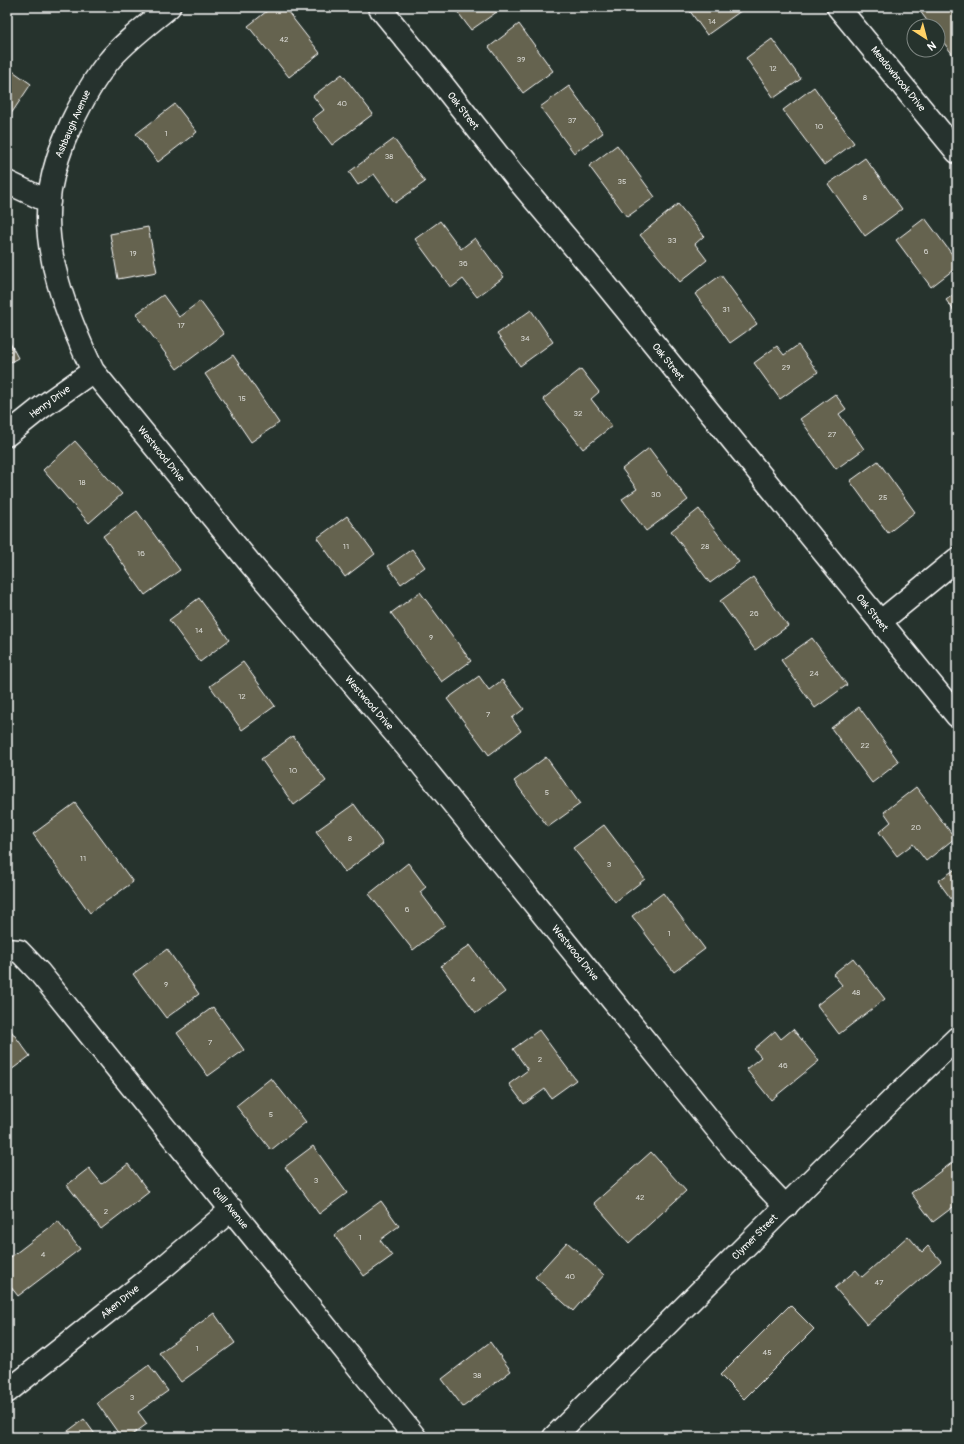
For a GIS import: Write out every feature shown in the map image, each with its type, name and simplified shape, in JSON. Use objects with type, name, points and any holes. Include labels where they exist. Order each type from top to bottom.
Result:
[{"type":"street","name":"Ashbaugh Avenue","points":[[49,202],[59,150],[85,94],[109,61],[169,7]]},
{"type":"street","name":"Oak Street","points":[[379,7],[516,178],[602,280],[957,716]]},
{"type":"street","name":"Meadowbrook Drive","points":[[838,7],[957,152]]},
{"type":"street","points":[[7,182],[49,202]]},
{"type":"street","name":"Westwood Drive","points":[[49,202],[49,236],[66,307],[75,334],[93,371],[249,562],[418,759],[741,1159],[786,1207]]},
{"type":"street","name":"Henry Drive","points":[[7,435],[42,407],[93,371]]},
{"type":"street","points":[[880,622],[957,559]]},
{"type":"street","name":"Quill Avenue","points":[[7,950],[19,951],[45,979],[415,1437]]},
{"type":"street","name":"Clymer Street","points":[[554,1437],[892,1100],[957,1038]]},
{"type":"street","name":"Aiken Drive","points":[[7,1392],[165,1266],[232,1209]]},
{"type":"building","points":[[272,7],[284,7],[320,53],[289,77],[248,26]]},
{"type":"building","points":[[454,7],[500,7],[501,9],[471,30]]},
{"type":"building","points":[[687,7],[745,7],[745,8],[707,35]]},
{"type":"building","points":[[917,7],[957,7],[957,51],[953,55],[946,46],[946,18],[925,18]]},
{"type":"building","points":[[519,24],[553,71],[523,93],[489,47]]},
{"type":"building","points":[[772,39],[801,79],[774,98],[746,58]]},
{"type":"building","points":[[7,67],[31,84],[11,114],[7,111]]},
{"type":"building","points":[[342,74],[373,114],[332,145],[312,119],[324,110],[313,96]]},
{"type":"building","points":[[569,86],[603,133],[574,153],[540,107]]},
{"type":"building","points":[[814,87],[854,143],[824,165],[783,110]]},
{"type":"building","points":[[175,104],[197,132],[158,162],[136,134]]},
{"type":"building","points":[[394,139],[425,182],[395,203],[374,174],[358,185],[349,172]]},
{"type":"building","points":[[617,145],[655,197],[627,217],[589,166]]},
{"type":"building","points":[[865,158],[902,209],[865,236],[828,184]]},
{"type":"building","points":[[678,204],[704,236],[695,244],[707,260],[680,282],[640,235]]},
{"type":"building","points":[[925,218],[957,261],[957,267],[931,287],[896,240]]},
{"type":"building","points":[[440,221],[461,249],[475,238],[504,277],[477,297],[463,279],[451,288],[415,239]]},
{"type":"building","points":[[148,227],[157,272],[118,279],[110,234]]},
{"type":"building","points":[[721,275],[757,324],[730,343],[695,294]]},
{"type":"building","points":[[957,292],[957,315],[946,300]]},
{"type":"building","points":[[163,295],[179,317],[200,301],[224,334],[177,369],[136,314]]},
{"type":"building","points":[[531,310],[553,342],[520,366],[497,334]]},
{"type":"building","points":[[7,337],[18,358],[7,364]]},
{"type":"building","points":[[798,345],[818,372],[780,399],[754,363],[777,346],[784,355]]},
{"type":"building","points":[[233,355],[279,423],[251,442],[205,374]]},
{"type":"building","points":[[581,369],[599,392],[591,399],[612,426],[583,449],[543,399]]},
{"type":"building","points":[[835,394],[846,409],[839,414],[864,449],[836,469],[800,419]]},
{"type":"building","points":[[75,441],[122,494],[89,523],[43,470]]},
{"type":"building","points":[[649,448],[688,500],[646,531],[622,499],[637,489],[622,469]]},
{"type":"building","points":[[878,461],[915,512],[888,533],[850,481]]},
{"type":"building","points":[[699,509],[739,562],[710,583],[671,531]]},
{"type":"building","points":[[137,511],[180,570],[145,595],[103,536]]},
{"type":"building","points":[[347,516],[375,554],[345,577],[317,538]]},
{"type":"building","points":[[412,549],[425,567],[401,584],[388,566]]},
{"type":"building","points":[[753,577],[788,626],[755,650],[720,601]]},
{"type":"building","points":[[420,592],[471,661],[442,682],[391,613]]},
{"type":"building","points":[[199,598],[229,640],[200,662],[169,620]]},
{"type":"building","points":[[812,638],[847,685],[815,708],[781,660]]},
{"type":"building","points":[[243,662],[275,706],[242,730],[210,686]]},
{"type":"building","points":[[479,676],[489,690],[502,680],[524,709],[512,718],[521,731],[489,755],[447,699]]},
{"type":"building","points":[[859,707],[899,762],[872,783],[831,728]]},
{"type":"building","points":[[293,736],[326,781],[294,805],[261,759]]},
{"type":"building","points":[[546,757],[580,804],[548,827],[514,781]]},
{"type":"building","points":[[916,787],[955,838],[926,861],[913,844],[897,856],[879,832],[891,822],[884,812]]},
{"type":"building","points":[[75,803],[133,882],[90,913],[33,834]]},
{"type":"building","points":[[354,804],[383,844],[345,872],[316,831]]},
{"type":"building","points":[[604,825],[645,879],[615,902],[573,848]]},
{"type":"building","points":[[408,863],[426,887],[420,892],[445,925],[413,950],[369,894]]},
{"type":"building","points":[[957,868],[957,907],[938,881]]},
{"type":"building","points":[[663,893],[705,949],[674,972],[632,916]]},
{"type":"building","points":[[470,945],[505,992],[476,1013],[441,966]]},
{"type":"building","points":[[167,949],[199,994],[166,1018],[133,974]]},
{"type":"building","points":[[853,958],[885,999],[839,1034],[817,1005],[842,985],[833,974]]},
{"type":"building","points":[[213,1007],[244,1050],[208,1076],[177,1033]]},
{"type":"building","points":[[9,1028],[30,1056],[7,1073],[7,1029]]},
{"type":"building","points":[[793,1029],[819,1061],[771,1100],[746,1069],[761,1057],[754,1049],[775,1031],[781,1039]]},
{"type":"building","points":[[539,1030],[576,1080],[551,1098],[545,1089],[524,1104],[509,1084],[528,1070],[513,1049]]},
{"type":"building","points":[[271,1078],[306,1122],[271,1150],[236,1106]]},
{"type":"building","points":[[313,1146],[347,1193],[319,1214],[285,1167]]},
{"type":"building","points":[[651,1152],[686,1191],[629,1243],[594,1203]]},
{"type":"building","points":[[957,1159],[957,1204],[933,1222],[911,1193]]},
{"type":"building","points":[[128,1164],[149,1192],[101,1229],[67,1185],[89,1168],[102,1184]]},
{"type":"building","points":[[381,1201],[399,1226],[380,1240],[392,1256],[364,1276],[334,1235]]},
{"type":"building","points":[[58,1221],[80,1249],[18,1296],[7,1282],[7,1260]]},
{"type":"building","points":[[908,1236],[922,1252],[928,1246],[941,1261],[867,1325],[835,1288],[856,1270],[862,1277]]},
{"type":"building","points":[[567,1242],[604,1275],[573,1311],[535,1277]]},
{"type":"building","points":[[790,1305],[814,1329],[744,1399],[720,1375]]},
{"type":"building","points":[[214,1313],[235,1343],[181,1382],[159,1353]]},
{"type":"building","points":[[490,1342],[511,1371],[463,1407],[442,1379]]},
{"type":"building","points":[[149,1365],[168,1391],[138,1412],[147,1424],[129,1437],[121,1437],[97,1403]]},
{"type":"building","points":[[84,1419],[97,1437],[60,1437]]},
{"type":"building","points":[[54,1433],[57,1437],[48,1437]]}]
